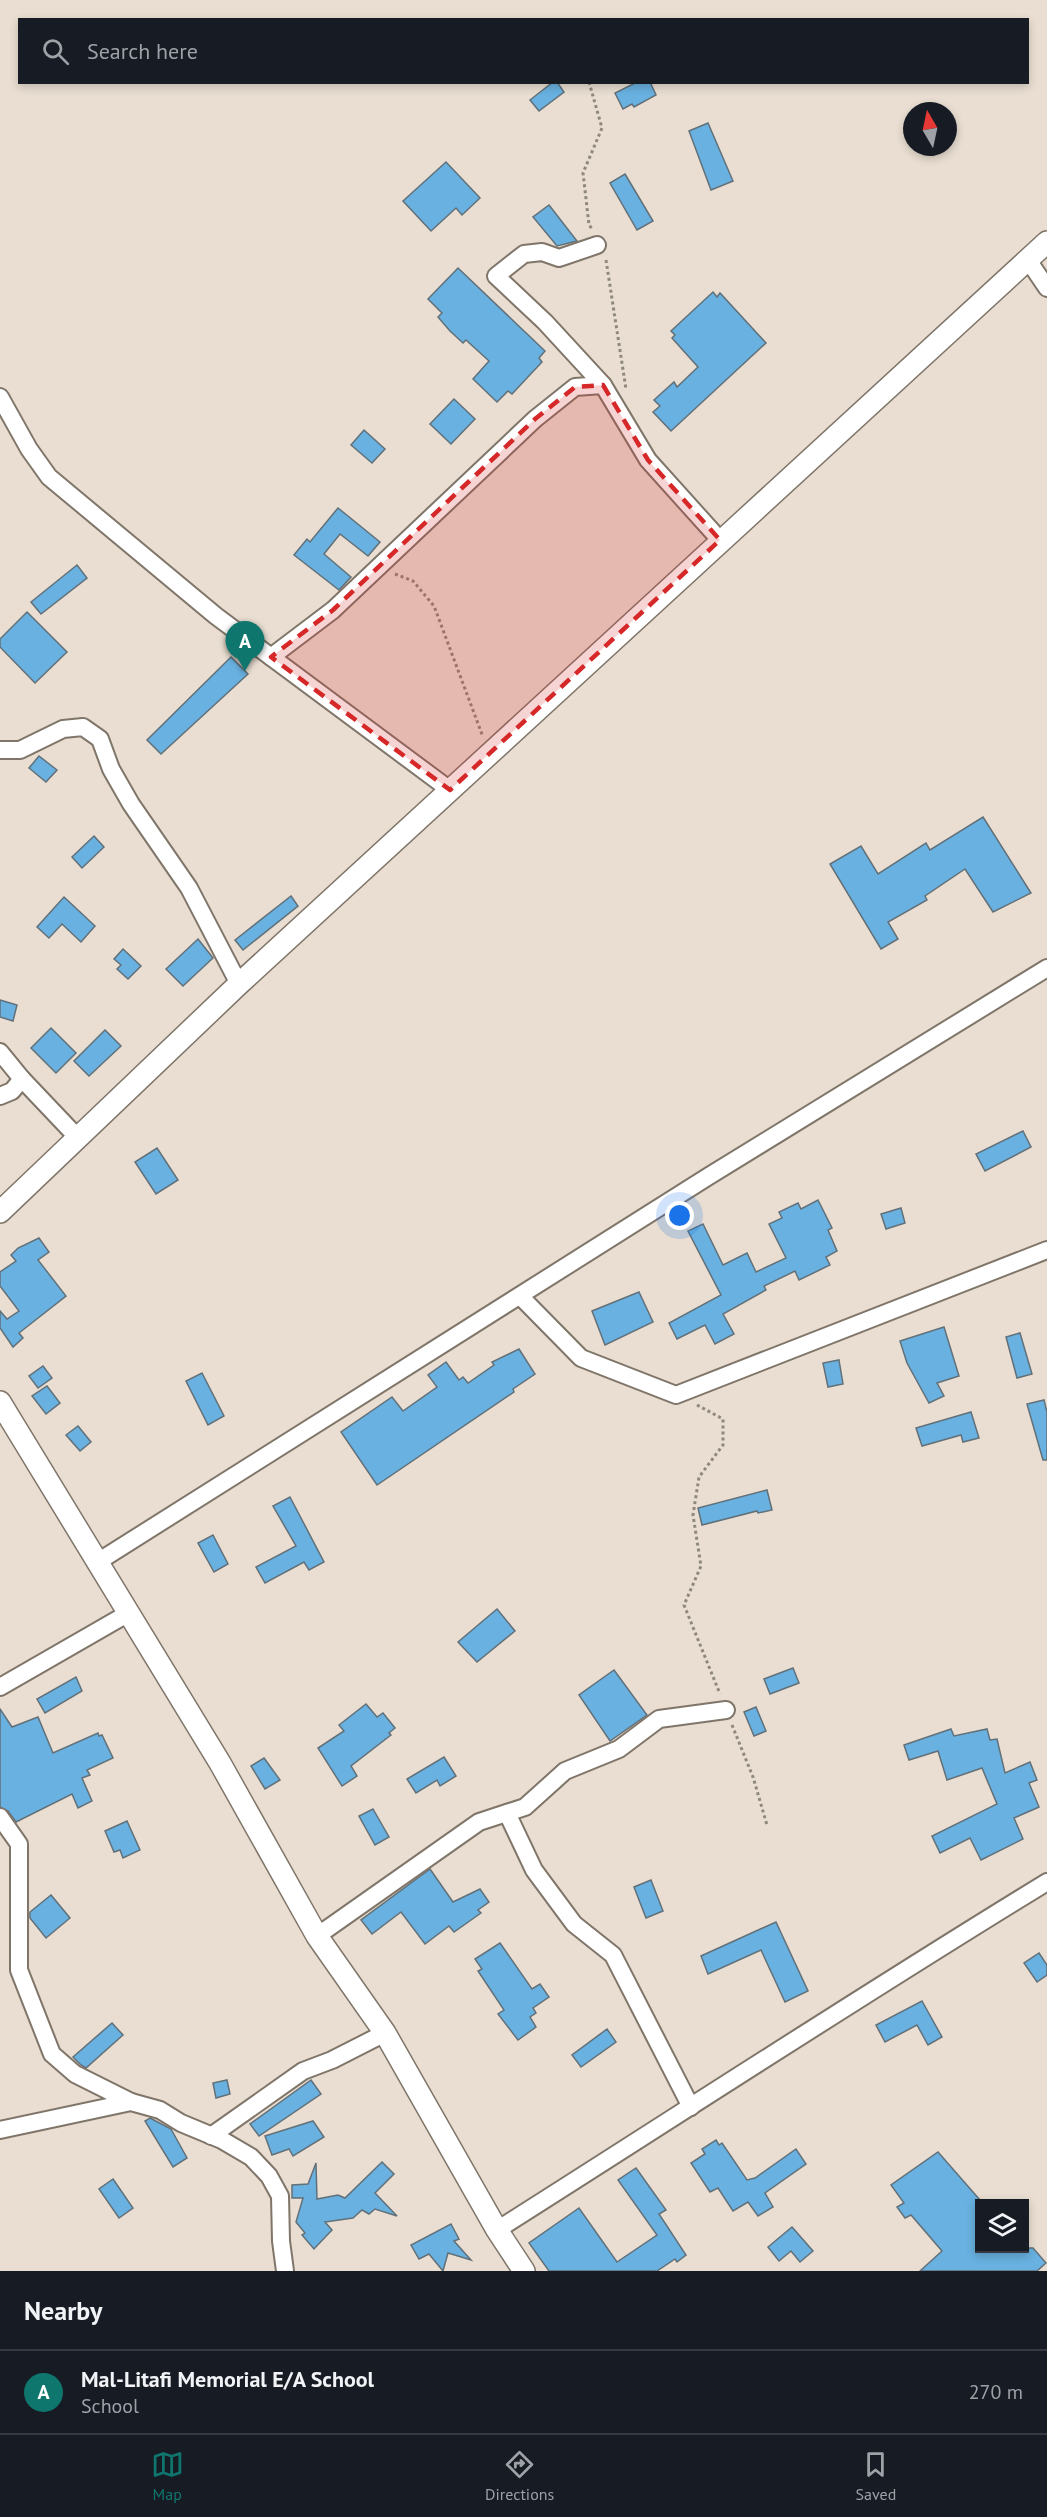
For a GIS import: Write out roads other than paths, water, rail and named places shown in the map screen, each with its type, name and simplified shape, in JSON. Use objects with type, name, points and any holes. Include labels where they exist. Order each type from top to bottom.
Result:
[{"type":"main road","points":[[0,1212],[239,984],[1047,242]]},
{"type":"main road","points":[[0,1402],[127,1614],[220,1763],[317,1936],[385,2033],[497,2230],[524,2271]]},
{"type":"street","points":[[597,245],[559,258],[542,252],[524,255],[496,276],[545,322],[603,385],[648,460],[720,540]]},
{"type":"street","points":[[1028,260],[1047,288]]},
{"type":"street","points":[[272,657],[333,610],[535,419],[575,387],[603,385]]},
{"type":"street","points":[[0,397],[29,449],[49,477],[216,616],[450,790]]},
{"type":"street","points":[[0,750],[20,750],[63,729],[83,727],[100,739],[111,769],[130,804],[189,888],[239,984]]},
{"type":"street","points":[[96,1563],[1047,968]]},
{"type":"street","points":[[0,1052],[22,1079],[78,1138]]},
{"type":"street","points":[[0,1096],[12,1091],[22,1079]]},
{"type":"street","points":[[520,1296],[580,1358],[676,1395],[1047,1250]]},
{"type":"street","points":[[0,1687],[127,1614]]},
{"type":"street","points":[[317,1936],[479,1822],[525,1807],[565,1771],[619,1749],[659,1719],[726,1710]]},
{"type":"street","points":[[507,1813],[534,1870],[574,1924],[614,1955],[692,2107]]},
{"type":"street","points":[[0,1817],[19,1844],[19,1971],[52,2054],[75,2074],[131,2102],[160,2110],[251,2157],[269,2176],[280,2196],[281,2241],[285,2271]]},
{"type":"street","points":[[497,2230],[692,2107],[877,1986],[1047,1882]]},
{"type":"street","points":[[211,2136],[303,2071],[332,2060],[385,2033]]},
{"type":"street","points":[[0,2130],[131,2102]]},
{"type":"place","name":"Mal-Litafi Memorial E/A School","points":[[245,671]]}]
